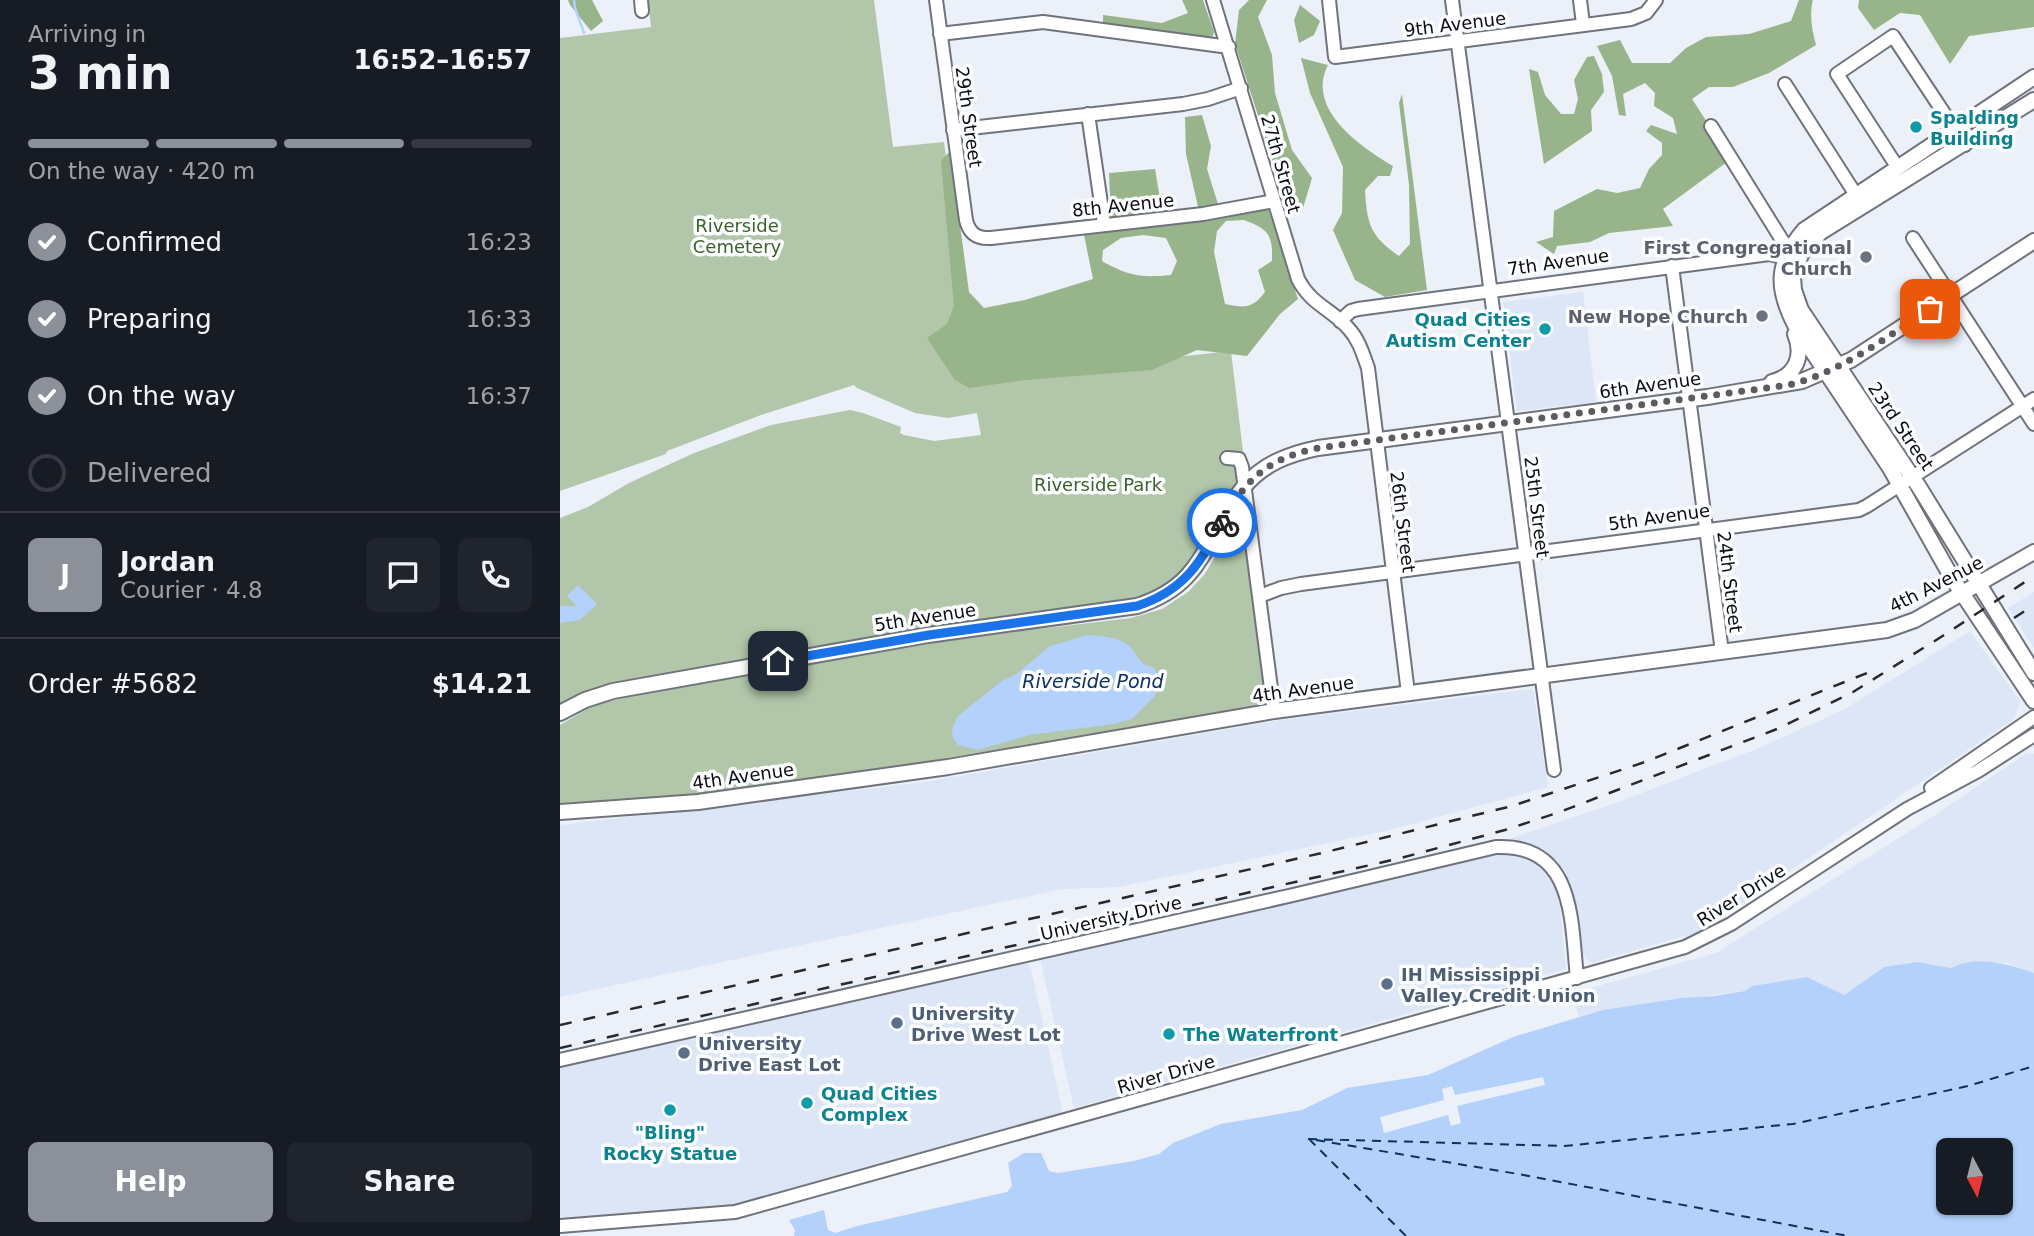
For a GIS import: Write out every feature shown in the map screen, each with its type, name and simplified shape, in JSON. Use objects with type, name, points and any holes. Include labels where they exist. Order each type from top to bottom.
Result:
[{"type":"main road","points":[[1734,393],[1779,380],[1787,376],[1797,364],[1800,350],[1783,304],[1782,278],[1804,230],[2034,77]]},
{"type":"main road","points":[[1791,256],[1821,232],[2034,100]]},
{"type":"main road","name":"6th Avenue","points":[[1244,486],[1265,468],[1291,454],[1318,448],[1789,385],[1832,369],[2034,241]]},
{"type":"main road","name":"23rd Street","points":[[1791,256],[1796,298],[1832,369]]},
{"type":"main road","name":"23rd Street","points":[[1783,304],[1832,369],[2034,670]]},
{"type":"main road","name":"23rd Street","points":[[1906,482],[1962,593],[2034,701]]},
{"type":"main road","name":"5th Avenue","points":[[560,712],[613,691],[929,635],[1144,604],[1175,588],[1195,569],[1244,486]]},
{"type":"main road","name":"4th Avenue","points":[[560,812],[671,805],[948,767],[1274,711],[1901,627],[2034,552]]},
{"type":"street","name":"29th Street","points":[[936,0],[968,228],[975,235]]},
{"type":"street","name":"27th Street","points":[[1213,0],[1292,264],[1302,288],[1316,303],[1340,321]]},
{"type":"street","name":"9th Avenue","points":[[1329,0],[1335,57],[1639,17],[1646,13],[1656,0]]},
{"type":"street","name":"25th Street","points":[[1452,0],[1554,770]]},
{"type":"street","points":[[1580,0],[1583,24]]},
{"type":"street","points":[[940,34],[1043,22],[1229,47]]},
{"type":"street","points":[[1898,168],[1837,74],[1893,36],[1965,145]]},
{"type":"street","points":[[1785,84],[1856,195]]},
{"type":"street","points":[[953,130],[1183,104],[1241,88]]},
{"type":"street","points":[[1088,114],[1104,224]]},
{"type":"street","points":[[1711,126],[1791,256]]},
{"type":"street","name":"8th Avenue","points":[[975,235],[991,238],[1203,214],[1274,201]]},
{"type":"street","points":[[1913,237],[2034,424]]},
{"type":"street","name":"7th Avenue","points":[[1340,321],[1358,309],[1769,254],[1791,256]]},
{"type":"street","name":"24th Street","points":[[1672,266],[1722,652]]},
{"type":"street","name":"26th Street","points":[[1340,321],[1356,338],[1369,375],[1408,694]]},
{"type":"street","name":"5th Avenue","points":[[1260,596],[1291,586],[1859,510],[2034,399]]},
{"type":"street","points":[[1227,457],[1239,459],[1241,463],[1274,711]]},
{"type":"street","name":"River Drive","points":[[1907,809],[1924,793],[2034,716]]},
{"type":"street","name":"River Drive","points":[[560,1226],[735,1212],[1685,947],[1713,935],[1907,809],[1978,771],[2034,735]]},
{"type":"street","name":"University Drive","points":[[560,1060],[1496,847],[1521,848],[1533,852],[1553,868],[1561,879],[1569,906],[1577,978]]},
{"type":"shaded area","points":[[1583,292],[1596,402],[1517,411],[1503,302]]},
{"type":"shaded area","points":[[2034,592],[2034,648],[2008,608]]},
{"type":"shaded area","points":[[1970,631],[2020,701],[2014,719],[1701,931],[1591,963],[1583,955],[1577,908],[1565,871],[1542,848],[1509,839],[1613,804],[1759,748],[1845,709]]},
{"type":"shaded area","points":[[1533,689],[1548,787],[1390,830],[1119,887],[1062,889],[560,997],[560,825],[924,782],[1280,720]]},
{"type":"shaded area","points":[[2027,753],[2034,754],[2034,973],[2007,963],[1951,968],[1917,962],[1884,967],[1843,995],[1807,977],[1752,986],[1745,991],[1603,1010],[1579,1017],[1573,993],[1716,953],[1929,819]]},
{"type":"shaded area","points":[[1496,852],[1518,853],[1540,863],[1558,885],[1566,969],[1074,1108],[1040,959]]},
{"type":"shaded area","points":[[1022,962],[1028,964],[1031,969],[1062,1110],[1058,1116],[727,1208],[560,1220],[560,1067]]},
{"type":"green space","points":[[568,0],[592,0],[603,21],[591,31]]},
{"type":"green space","points":[[648,0],[874,0],[893,147],[944,142],[974,379],[1231,351],[1243,452],[1236,463],[1238,481],[1195,552],[1177,574],[1151,591],[1133,598],[952,625],[589,692],[560,705],[560,518],[588,507],[629,483],[694,453],[771,425],[850,410],[901,427],[900,433],[904,435],[934,441],[981,435],[977,413],[948,418],[915,413],[854,385],[761,415],[667,451],[666,454],[560,491],[560,38],[651,27]]},
{"type":"green space","points":[[1182,0],[1203,0],[1214,32],[1211,42],[1103,23],[1103,15],[1162,23],[1188,13]]},
{"type":"green space","points":[[1249,0],[1267,0],[1258,17],[1272,55],[1275,93],[1292,150],[1312,178],[1303,208],[1282,190],[1235,44],[1239,10]]},
{"type":"green space","points":[[1799,0],[1813,0],[1811,22],[1816,45],[1769,73],[1733,87],[1709,87],[1692,99],[1727,162],[1663,209],[1673,226],[1609,233],[1590,242],[1557,246],[1554,254],[1536,242],[1553,237],[1554,211],[1597,189],[1617,193],[1640,188],[1649,169],[1662,155],[1662,143],[1646,131],[1651,125],[1677,134],[1673,118],[1654,106],[1655,93],[1645,83],[1623,94],[1626,116],[1619,115],[1612,76],[1597,46],[1620,40],[1632,63],[1670,63],[1686,48],[1706,37],[1749,34],[1791,21]]},
{"type":"green space","points":[[1859,0],[2034,0],[2034,27],[1969,36],[1950,64],[1920,15],[1900,13],[1874,30],[1858,8]]},
{"type":"green space","points":[[1300,5],[1320,21],[1314,35],[1299,43],[1294,20]]},
{"type":"green space","points":[[1594,56],[1602,74],[1604,92],[1591,110],[1592,131],[1544,164],[1529,69],[1538,72],[1545,95],[1561,114],[1574,114],[1578,99],[1574,80],[1587,57]]},
{"type":"green space","points":[[1301,58],[1328,65],[1323,81],[1324,97],[1330,111],[1352,137],[1393,166],[1390,176],[1378,176],[1365,190],[1372,228],[1382,242],[1399,256],[1410,244],[1409,185],[1399,103],[1402,94],[1427,290],[1385,297],[1355,280],[1333,230],[1342,213],[1343,167],[1310,93]]},
{"type":"green space","points":[[1202,115],[1211,146],[1207,169],[1218,204],[1199,211],[1186,154],[1185,117]]},
{"type":"green space","points":[[950,151],[969,292],[984,308],[1025,300],[1093,279],[1083,230],[1268,208],[1298,299],[1280,314],[1247,356],[1197,350],[1152,370],[1025,380],[969,388],[955,380],[927,338],[947,324],[954,306],[941,161]],"holes":[[[1244,220],[1259,226],[1270,239],[1272,261],[1258,270],[1265,292],[1252,304],[1225,304],[1214,252],[1217,231],[1226,221]],[[1143,235],[1166,238],[1177,261],[1171,275],[1135,275],[1102,261],[1103,250],[1121,238]]]},
{"type":"green space","points":[[1155,169],[1162,211],[1111,216],[1109,173]]},
{"type":"green space","points":[[1242,519],[1245,522],[1267,698],[1261,705],[882,769],[686,795],[560,804],[560,725],[594,705],[940,641],[1131,618],[1162,609],[1188,592],[1204,575],[1237,521]]},
{"type":"water","points":[[578,585],[597,604],[580,620],[560,623],[560,603],[561,606],[577,606],[567,596]]},
{"type":"water","name":"Riverside Pond","points":[[1088,635],[1124,642],[1132,648],[1141,662],[1153,667],[1159,676],[1155,696],[1132,719],[1029,735],[978,750],[958,745],[953,738],[952,729],[958,716],[1050,646]]},
{"type":"water","points":[[1982,961],[2034,973],[2034,1236],[794,1236],[795,1230],[789,1220],[824,1210],[828,1230],[835,1233],[1007,1192],[1012,1186],[1008,1163],[1024,1153],[1041,1153],[1049,1171],[1058,1173],[1134,1161],[1159,1154],[1173,1143],[1221,1124],[1302,1110],[1347,1088],[1428,1075],[1513,1037],[1603,1010],[1682,998],[1715,996],[1745,991],[1752,986],[1807,977],[1844,995],[1884,967],[1917,962],[1951,968]]},
{"type":"pier","points":[[1543,1077],[1545,1085],[1457,1106],[1461,1123],[1451,1126],[1448,1115],[1384,1133],[1380,1117],[1444,1100],[1442,1089],[1452,1086],[1455,1095]]},
{"type":"waterway","points":[[574,0],[584,33]]},
{"type":"ferry route","points":[[1308,1139],[1564,1146],[1793,1124],[1968,1086],[2034,1066]]},
{"type":"ferry route","points":[[1309,1139],[1406,1236]]},
{"type":"ferry route","points":[[1316,1140],[1518,1174],[1848,1236]]},
{"type":"railway","points":[[560,1048],[1397,859],[1505,830],[1557,813],[1777,729],[1853,692],[2034,576]]},
{"type":"railway","points":[[2014,618],[2034,605]]},
{"type":"railway","points":[[560,1025],[1322,853],[1512,806],[1645,762],[1872,671]]},
{"type":"way so far","points":[[1222,523],[1244,486],[1265,468],[1291,454],[1318,448],[1789,385],[1815,377],[1851,360],[1930,309]]},
{"type":"place","name":"Spalding Building","points":[[1916,127]]},
{"type":"place","name":"First Congregational Church","points":[[1866,257]]},
{"type":"place","name":"New Hope Church","points":[[1762,316]]},
{"type":"place","name":"Quad Cities Autism Center","points":[[1545,329]]},
{"type":"place","name":"IH Mississippi Valley Credit Union","points":[[1387,984]]},
{"type":"place","name":"University Drive West Lot","points":[[897,1023]]},
{"type":"place","name":"The Waterfront","points":[[1169,1034]]},
{"type":"place","name":"University Drive East Lot","points":[[684,1053]]},
{"type":"place","name":"Quad Cities Complex","points":[[807,1103]]},
{"type":"place","name":"\"Bling\" Rocky Statue","points":[[670,1110]]},
{"type":"route","points":[[778,661],[929,635],[1122,609],[1151,602],[1175,588],[1195,569],[1222,523]]},
{"type":"park label","name":"Riverside Cemetery","points":[[737,235]]},
{"type":"park label","name":"Riverside Park","points":[[1098,484]]}]
